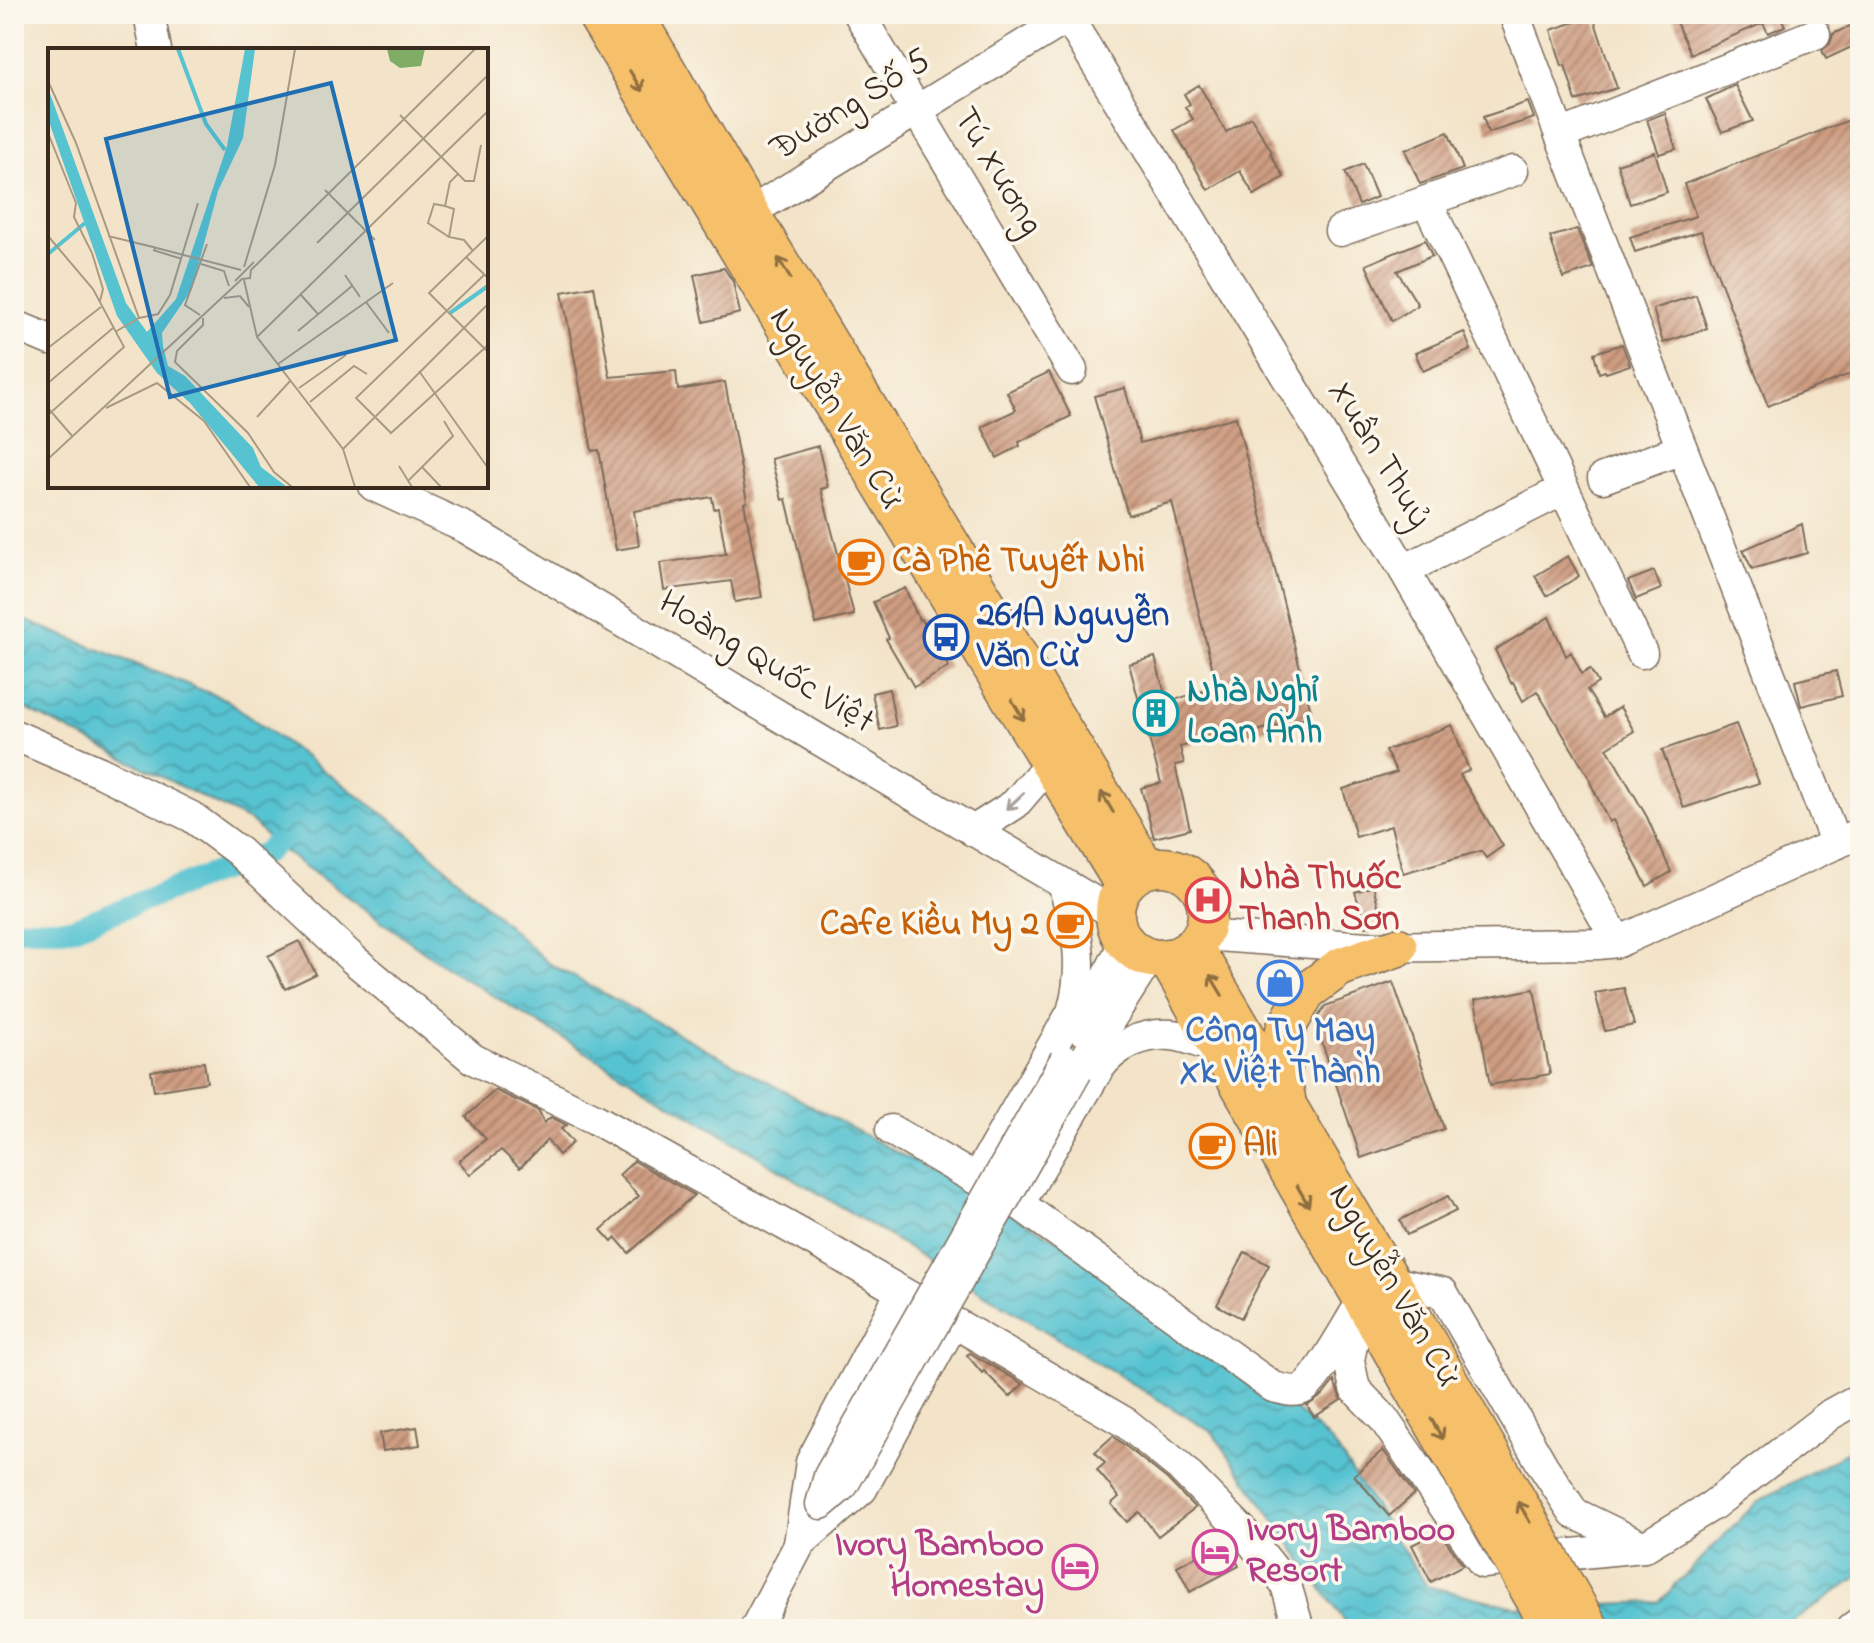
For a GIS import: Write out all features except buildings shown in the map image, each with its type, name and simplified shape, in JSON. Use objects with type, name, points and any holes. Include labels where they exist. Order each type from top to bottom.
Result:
[{"type":"main road","name":"Nguyễn Văn Cừ","points":[[596,14],[738,220],[1153,926],[1219,1050],[1377,1291],[1590,1629]]},
{"type":"main road","name":"Nguyễn Văn Cừ","points":[[634,14],[738,220],[1050,763],[1153,926],[1289,1108],[1377,1291]]},
{"type":"main road","points":[[1289,1108],[1282,1080],[1285,1030],[1306,992],[1340,967],[1398,947]]},
{"type":"main road","name":"Nguyễn Văn Cừ","points":[[1412,1351],[1552,1629]]},
{"type":"street","points":[[149,14],[156,48]]},
{"type":"street","name":"Tú Xương","points":[[859,14],[1072,370]]},
{"type":"street","points":[[1514,14],[1682,449],[1848,838]]},
{"type":"street","name":"Đường Số 5","points":[[738,220],[1069,15]]},
{"type":"street","name":"Xuân Thuỷ","points":[[1069,15],[1404,570],[1618,942]]},
{"type":"street","points":[[1560,135],[1815,34]]},
{"type":"street","points":[[1340,231],[1513,171]]},
{"type":"street","points":[[1427,202],[1642,653]]},
{"type":"street","points":[[14,325],[48,339]]},
{"type":"street","points":[[1603,478],[1682,449]]},
{"type":"street","name":"Hoàng Quốc Việt","points":[[378,488],[466,528],[1063,884],[1153,926],[1367,947],[1618,942],[1848,838]]},
{"type":"street","points":[[1404,570],[1563,490]]},
{"type":"street","points":[[14,735],[192,817],[249,861],[353,959],[473,1059],[595,1119],[828,1249],[1126,1423],[1179,1466],[1242,1530],[1286,1585],[1299,1629]]},
{"type":"street","points":[[973,831],[1015,804],[1050,763]]},
{"type":"street","points":[[976,1179],[1072,1012],[1078,994],[1080,953],[1076,925],[1063,884]]},
{"type":"street","points":[[755,1629],[821,1504],[843,1485],[1071,1066],[1153,926]]},
{"type":"street","points":[[1019,1204],[1109,1055],[1137,1040],[1172,1035],[1219,1050]]},
{"type":"street","points":[[891,1130],[1019,1204],[1273,1387],[1290,1391],[1303,1389],[1377,1291]]},
{"type":"street","points":[[1377,1291],[1349,1360],[1355,1389],[1383,1418],[1483,1563],[1644,1547],[1713,1505],[1831,1414],[1860,1398]]},
{"type":"street","points":[[1377,1291],[1443,1293],[1543,1466],[1574,1513],[1644,1547]]},
{"type":"street","points":[[799,1544],[811,1462],[901,1292]]},
{"type":"street","points":[[799,1544],[862,1489],[953,1323]]},
{"type":"street","points":[[1851,1629],[1860,1622]]},
{"type":"water","points":[[14,616],[227,700],[405,830],[548,963],[1178,1305],[1333,1443],[1427,1586],[1516,1607],[1659,1602],[1757,1502],[1860,1445],[1860,1575],[1782,1629],[1350,1629],[1213,1433],[446,967],[275,845],[252,822],[14,703]]},
{"type":"waterway","points":[[14,929],[71,929],[265,853],[275,844]]},
{"type":"place","name":"Cà Phê Tuyết Nhi","points":[[861,562]]},
{"type":"place","name":"261A Nguyễn Văn Cừ","points":[[946,637]]},
{"type":"place","name":"Nhà Nghỉ Loan Anh","points":[[1156,713]]},
{"type":"place","name":"Nhà Thuốc Thanh Sơn","points":[[1208,900]]},
{"type":"place","name":"Cafe Kiều My 2","points":[[1070,925]]},
{"type":"place","name":"Công Ty May Xk Việt Thành","points":[[1280,983]]},
{"type":"place","name":"Ali","points":[[1212,1146]]},
{"type":"place","name":"Ivory Bamboo Resort","points":[[1215,1552]]},
{"type":"place","name":"Ivory Bamboo Homestay","points":[[1075,1567]]}]
